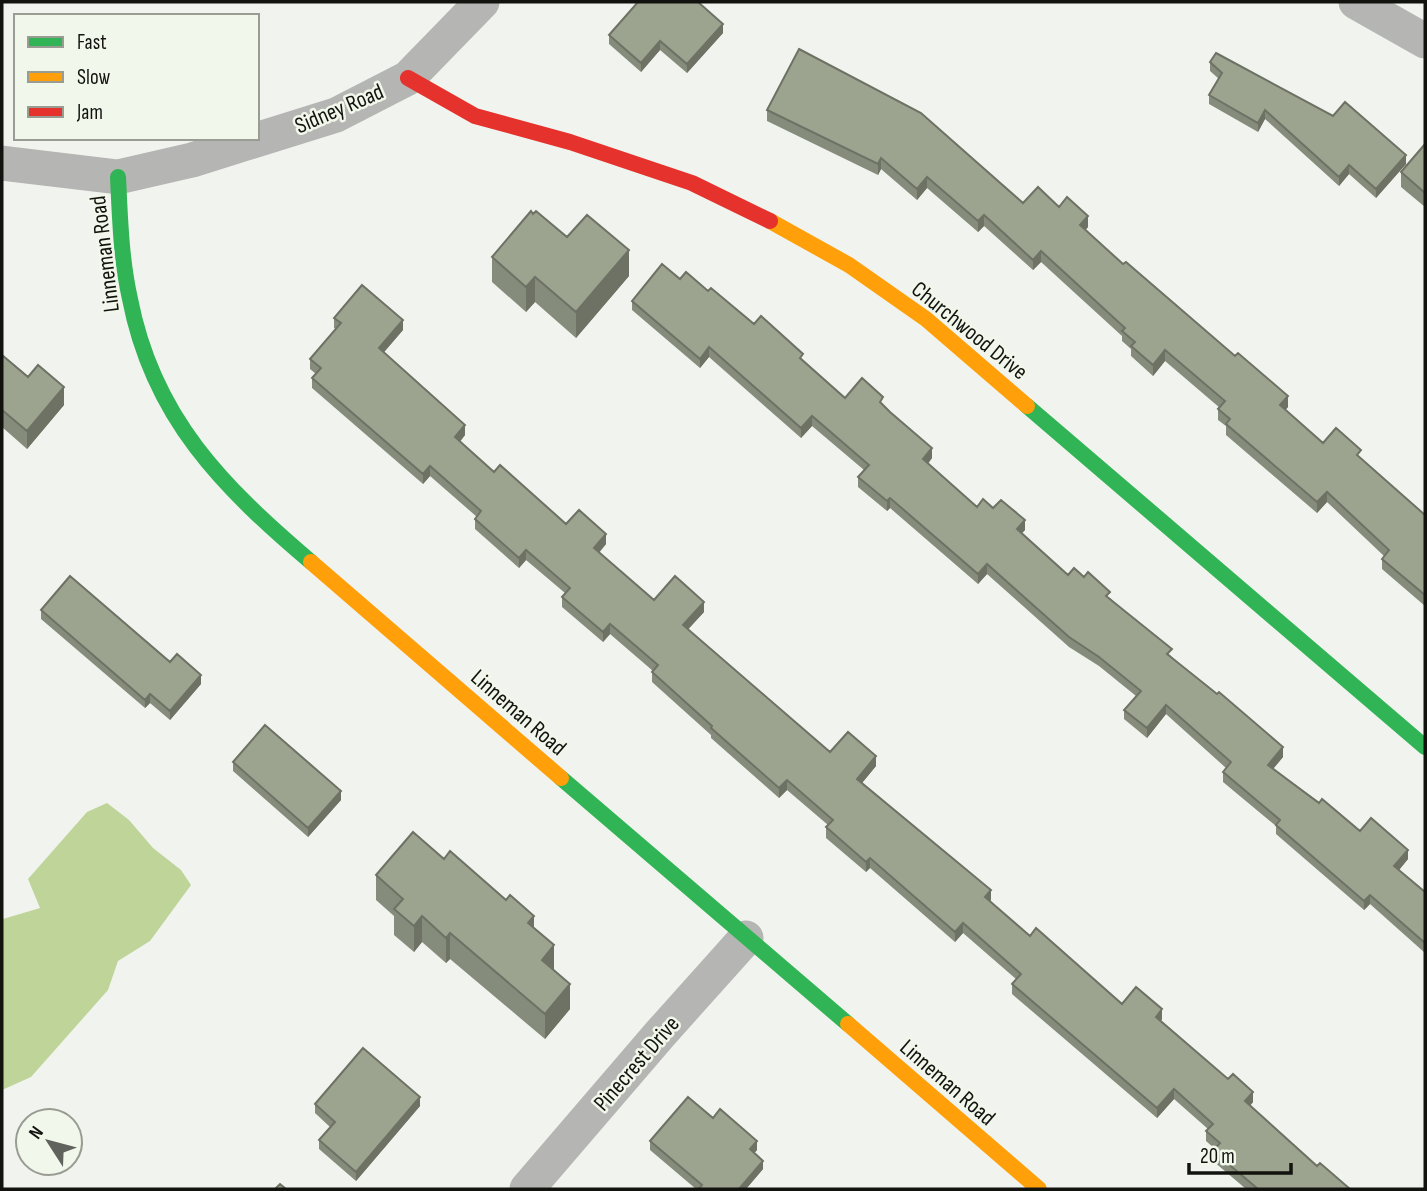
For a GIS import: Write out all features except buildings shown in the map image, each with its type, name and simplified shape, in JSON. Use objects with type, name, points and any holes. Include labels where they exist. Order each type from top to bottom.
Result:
[{"type":"street","name":"Sidney Road","points":[[259,139],[336,115],[408,78],[482,2]]},
{"type":"street","points":[[1356,2],[1425,41]]},
{"type":"street","name":"Churchwood Drive","points":[[408,78],[475,116],[570,142],[692,184],[758,214],[849,265],[926,319],[1425,747]]},
{"type":"street","name":"Sidney Road","points":[[2,163],[118,177],[192,160],[256,140]]},
{"type":"street","name":"Linneman Road","points":[[118,177],[125,273],[140,339],[159,390],[185,436],[217,476],[295,549],[1039,1189]]},
{"type":"street","name":"Pinecrest Drive","points":[[527,1189],[746,938]]},
{"type":"shaded area","points":[[107,803],[129,820],[153,848],[181,870],[191,885],[150,941],[118,961],[108,990],[31,1077],[2,1090],[3,919],[40,908],[28,879],[87,812]]},
{"type":"traffic: fast","points":[[118,177],[121,238],[127,284],[141,341],[156,380],[174,415],[221,477],[311,562]]},
{"type":"traffic: fast","points":[[1027,406],[1425,747]]},
{"type":"traffic: fast","points":[[561,778],[848,1024]]},
{"type":"traffic: slow","points":[[770,221],[849,265],[926,319],[1027,406]]},
{"type":"traffic: slow","points":[[311,562],[561,778]]},
{"type":"traffic: slow","points":[[848,1024],[1039,1189]]},
{"type":"traffic: jam","points":[[408,78],[475,116],[570,142],[692,183],[770,221]]}]
